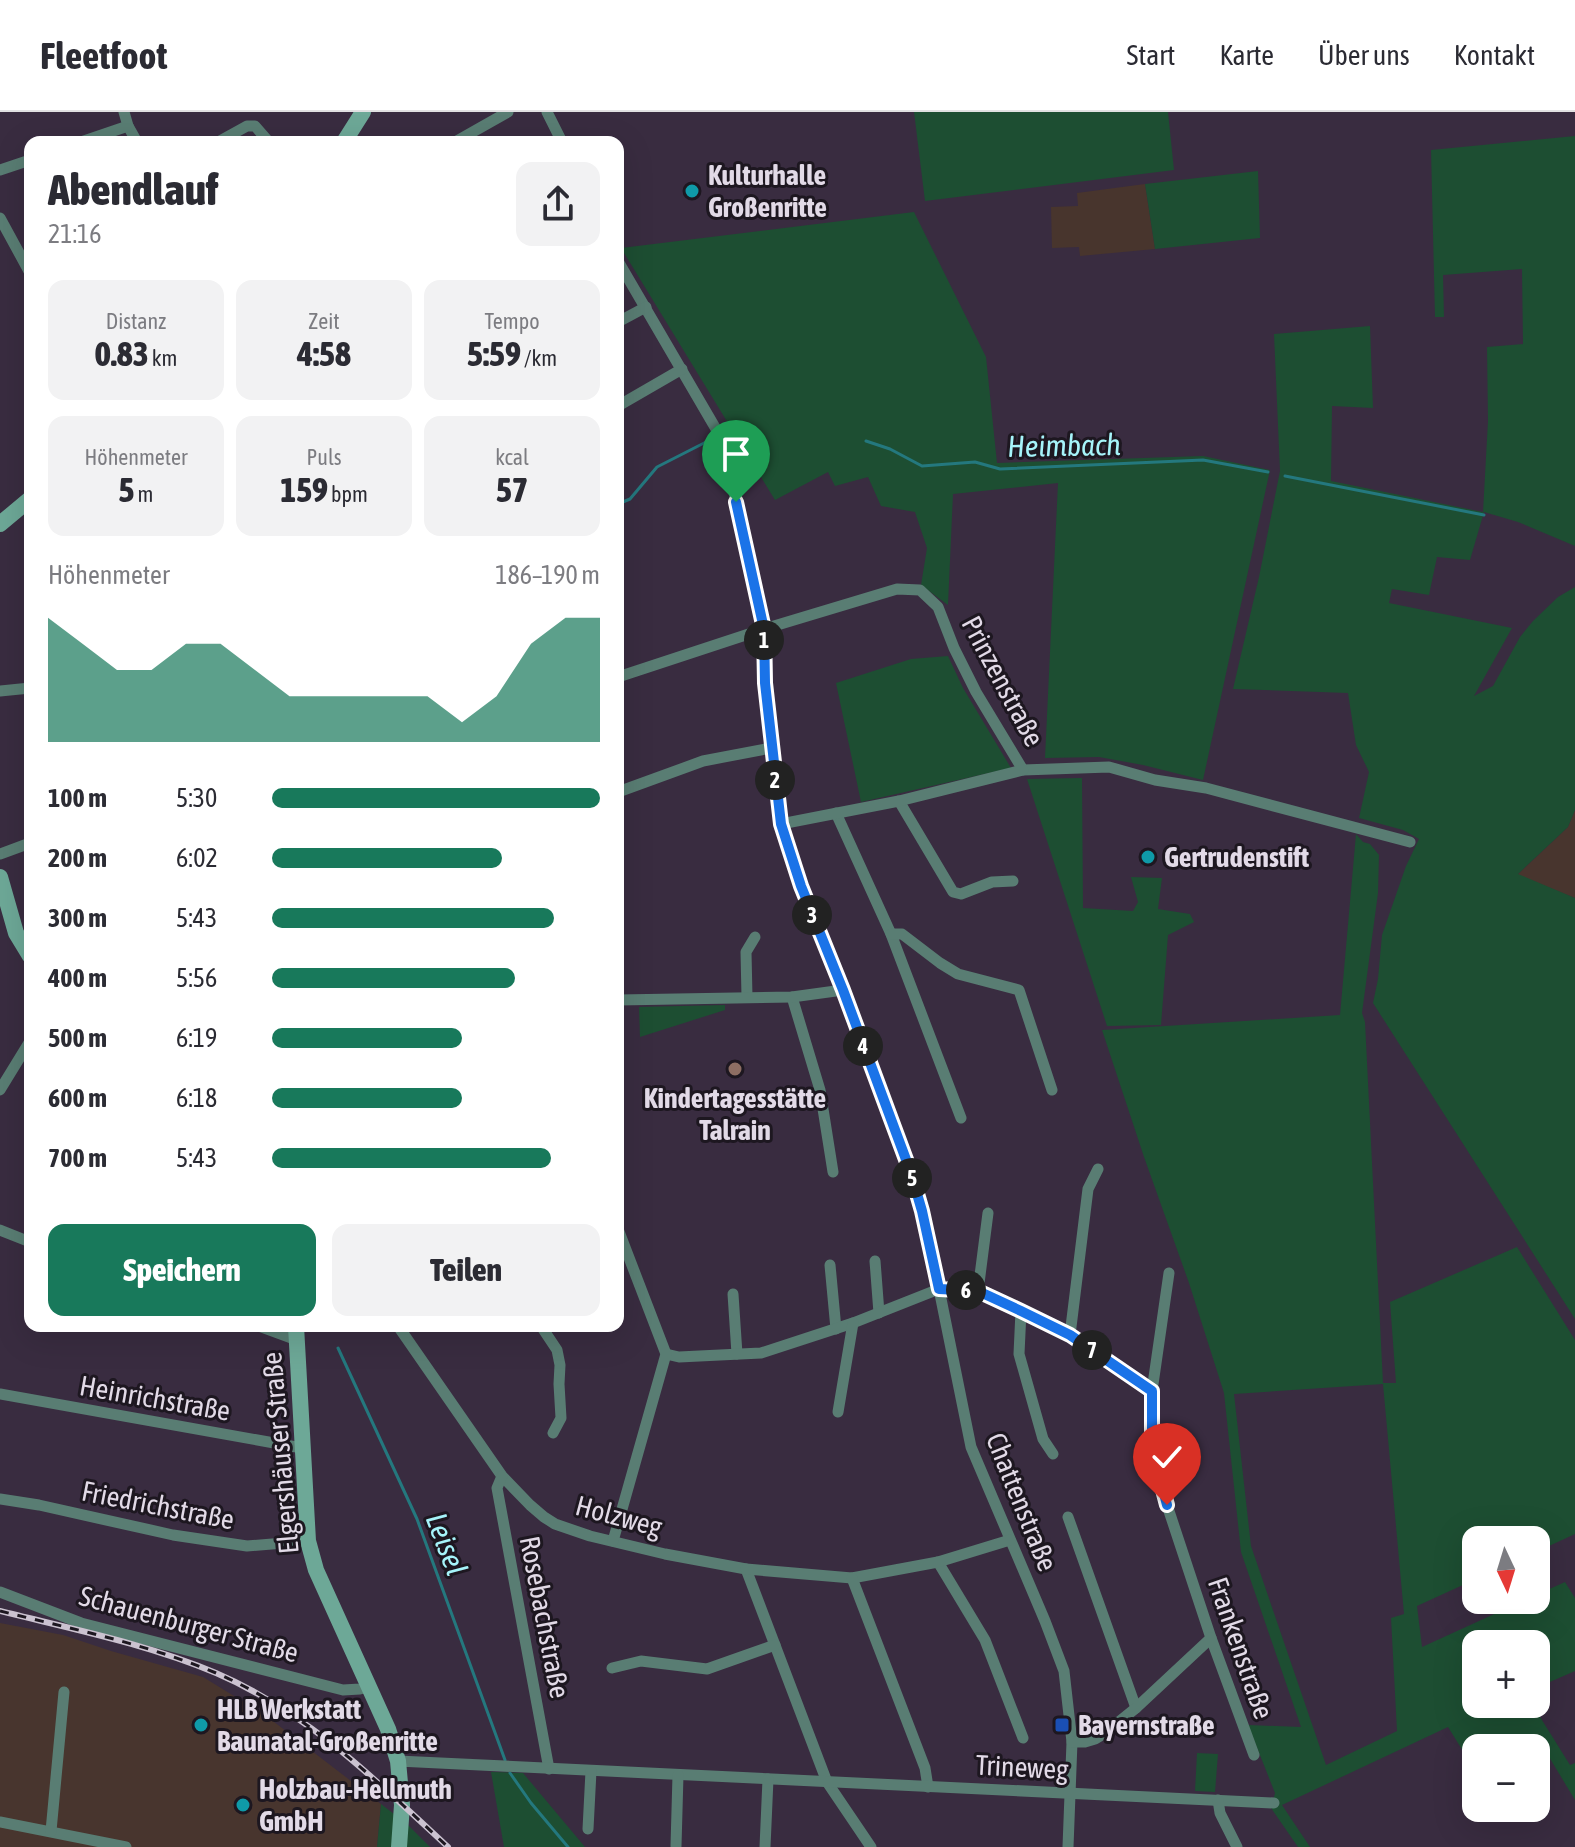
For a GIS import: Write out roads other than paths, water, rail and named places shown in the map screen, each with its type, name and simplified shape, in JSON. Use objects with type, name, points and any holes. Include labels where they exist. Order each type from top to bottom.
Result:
[{"type":"street","points":[[124,112],[134,136]]},
{"type":"street","points":[[348,136],[363,112]]},
{"type":"street","points":[[466,136],[508,112]]},
{"type":"street","points":[[547,112],[559,136]]},
{"type":"street","points":[[99,136],[128,126]]},
{"type":"street","points":[[229,136],[247,126],[255,126],[264,136]]},
{"type":"street","points":[[0,170],[24,162]]},
{"type":"street","points":[[0,218],[24,262]]},
{"type":"street","name":"Chattenstraße","points":[[624,271],[716,429],[726,456],[764,629],[765,683],[781,824],[801,886],[911,1173],[922,1211],[971,1447],[1064,1671],[1072,1742],[1068,1847]]},
{"type":"street","points":[[624,319],[646,307]]},
{"type":"street","points":[[624,403],[682,369]]},
{"type":"street","points":[[0,522],[24,504]]},
{"type":"street","name":"Prinzenstraße","points":[[624,675],[897,589],[920,590],[938,607],[976,692],[1023,770],[1109,767],[1155,780],[1206,788],[1410,842]]},
{"type":"street","points":[[0,691],[24,689]]},
{"type":"street","points":[[624,790],[703,761],[771,748]]},
{"type":"street","points":[[781,824],[899,801],[1023,770]]},
{"type":"street","points":[[899,801],[953,892],[961,894],[992,882],[1013,881]]},
{"type":"street","points":[[836,813],[891,934],[961,1118]]},
{"type":"street","points":[[0,854],[24,845]]},
{"type":"street","points":[[0,877],[16,933],[24,946]]},
{"type":"street","points":[[891,934],[902,934],[958,974],[1019,990],[1052,1090]]},
{"type":"street","points":[[747,997],[746,952],[755,937]]},
{"type":"street","points":[[624,1000],[792,997],[843,990]]},
{"type":"street","points":[[792,997],[820,1090],[833,1172]]},
{"type":"street","points":[[0,1090],[24,1051]]},
{"type":"street","points":[[1070,1335],[1088,1189],[1098,1169]]},
{"type":"street","points":[[978,1291],[988,1213]]},
{"type":"street","points":[[0,1230],[24,1240]]},
{"type":"street","points":[[613,1541],[666,1354],[624,1245]]},
{"type":"street","points":[[875,1261],[879,1313]]},
{"type":"street","points":[[830,1265],[836,1329]]},
{"type":"street","name":"Frankenstraße","points":[[1169,1273],[1152,1391],[1152,1448],[1167,1505],[1211,1638],[1254,1755]]},
{"type":"street","points":[[666,1354],[679,1357],[761,1353],[853,1323],[939,1289],[978,1291],[1070,1335],[1152,1391]]},
{"type":"street","points":[[733,1294],[737,1354]]},
{"type":"street","points":[[1021,1311],[1019,1354],[1043,1439],[1053,1454]]},
{"type":"street","points":[[838,1412],[853,1323]]},
{"type":"street","name":"Holzweg","points":[[402,1332],[502,1476],[530,1505],[555,1524],[574,1531],[665,1554],[746,1569],[852,1578],[938,1562],[1010,1540]]},
{"type":"street","points":[[545,1332],[557,1350],[560,1365],[561,1418],[553,1433]]},
{"type":"street","name":"Elgershäuser Straße","points":[[296,1333],[308,1541],[316,1570],[388,1729],[398,1761],[402,1805],[399,1847]]},
{"type":"street","name":"Heinrichstraße","points":[[0,1394],[302,1448]]},
{"type":"street","name":"Rosebachstraße","points":[[502,1476],[497,1488],[549,1769]]},
{"type":"street","name":"Friedrichstraße","points":[[0,1499],[173,1535],[247,1546],[308,1541]]},
{"type":"street","points":[[1068,1517],[1136,1708]]},
{"type":"street","points":[[938,1562],[985,1640],[1023,1738]]},
{"type":"street","points":[[746,1569],[827,1782],[871,1847]]},
{"type":"street","points":[[852,1578],[925,1768],[928,1787]]},
{"type":"street","name":"Schauenburger Straße","points":[[0,1592],[81,1623],[343,1690],[368,1687]]},
{"type":"street","points":[[1072,1742],[1095,1739],[1136,1708],[1211,1638]]},
{"type":"street","points":[[612,1668],[641,1661],[707,1669],[775,1645]]},
{"type":"street","points":[[51,1831],[64,1692]]},
{"type":"street","name":"Trineweg","points":[[398,1761],[1274,1803]]},
{"type":"street","points":[[588,1829],[591,1771]]},
{"type":"street","points":[[675,1847],[678,1775]]},
{"type":"street","points":[[765,1847],[768,1779]]},
{"type":"street","points":[[1218,1800],[1220,1813],[1237,1847]]},
{"type":"street","points":[[0,1822],[126,1847]]},
{"type":"waterway","name":"Heimbach","points":[[624,502],[630,499],[657,467],[710,440]]},
{"type":"waterway","name":"Heimbach","points":[[866,441],[890,449],[922,466],[975,462],[1000,469],[1203,460],[1268,472]]},
{"type":"waterway","name":"Heimbach","points":[[1285,476],[1484,515]]},
{"type":"waterway","name":"Leisel","points":[[338,1348],[417,1519],[505,1760]]},
{"type":"waterway","name":"Leisel","points":[[510,1773],[568,1847]]},
{"type":"railway","points":[[0,1611],[163,1654],[249,1689],[281,1707],[340,1750],[448,1847]]},
{"type":"place","name":"Kulturhalle Großenritte","points":[[692,191]]},
{"type":"place","name":"Gertrudenstift","points":[[1148,857]]},
{"type":"place","name":"Kindertagesstätte Talrain","points":[[735,1069]]},
{"type":"place","name":"HLB Werkstatt Baunatal-Großenritte","points":[[201,1725]]},
{"type":"place","name":"Bayernstraße","points":[[1062,1725]]},
{"type":"place","name":"Holzbau-Hellmuth GmbH","points":[[243,1805]]}]
